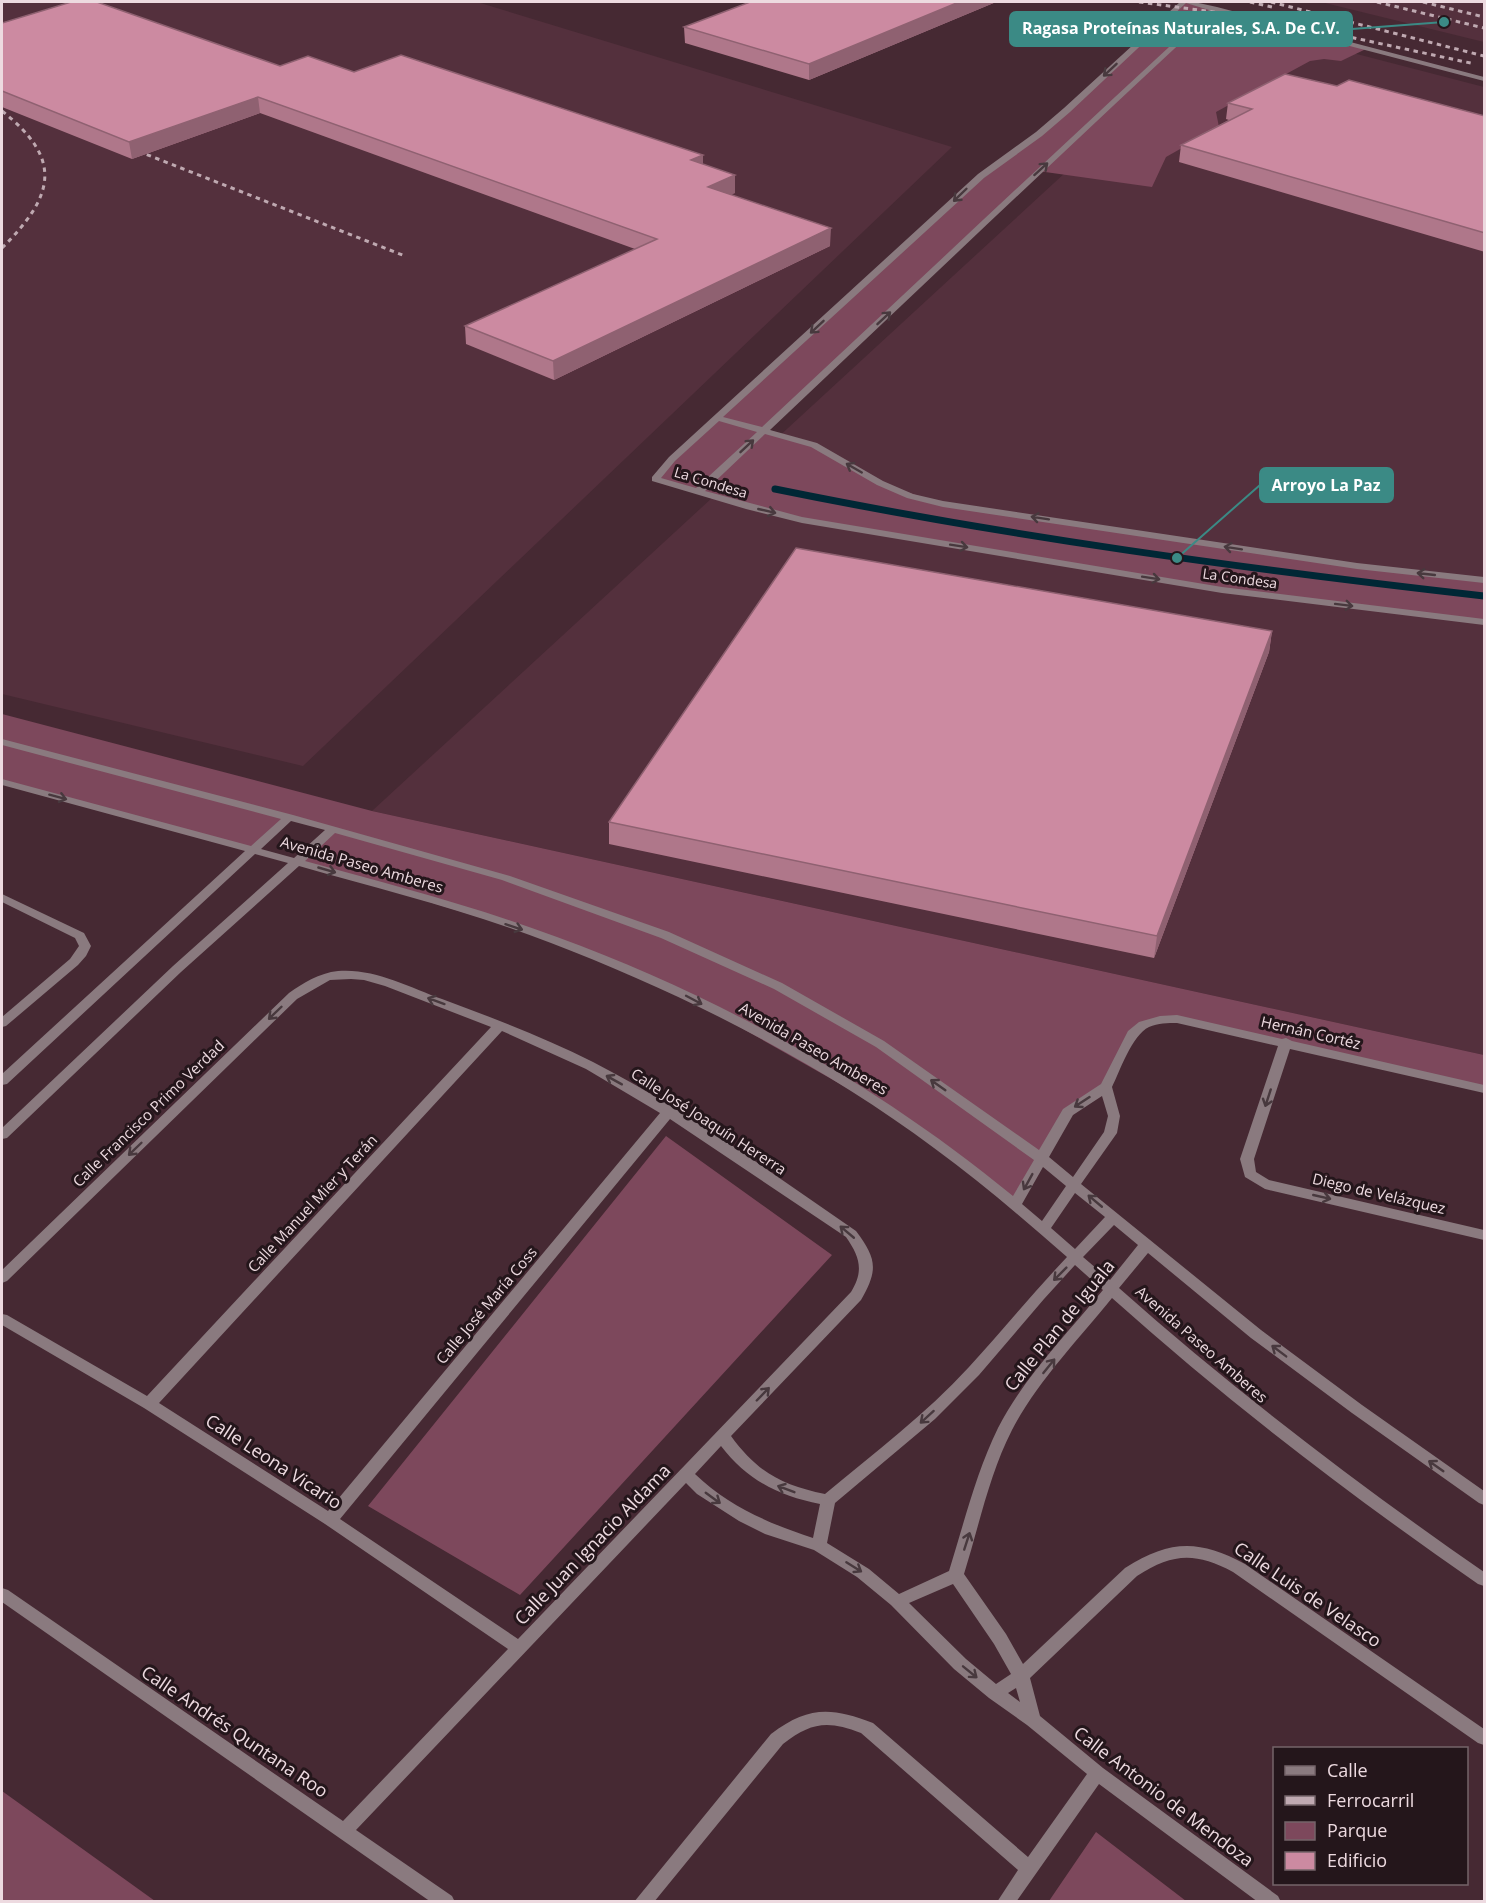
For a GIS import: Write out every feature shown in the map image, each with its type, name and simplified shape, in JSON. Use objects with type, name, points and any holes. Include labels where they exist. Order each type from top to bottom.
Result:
[{"type":"street","points":[[718,418],[981,176],[1060,116],[1183,2]]},
{"type":"street","points":[[1188,2],[1485,79]]},
{"type":"street","points":[[699,491],[992,217],[1038,171],[1215,8]]},
{"type":"street","name":"La Condesa","points":[[1485,580],[1358,566],[943,504],[910,496],[880,483],[814,445],[718,418],[672,459],[655,479],[802,520],[1188,584],[1485,622]]},
{"type":"street","name":"Avenida Paseo Amberes","points":[[3,744],[289,817],[527,885],[665,935],[777,986],[880,1044],[1041,1158],[1256,1334],[1357,1409],[1485,1499]]},
{"type":"street","name":"Avenida Paseo Amberes","points":[[2,782],[412,894],[554,940],[684,995],[816,1065],[902,1119],[977,1174],[1113,1289],[1193,1361],[1336,1476],[1485,1580]]},
{"type":"street","points":[[2,1081],[289,817]]},
{"type":"street","points":[[2,1135],[177,969],[333,829]]},
{"type":"street","points":[[2,898],[80,936],[85,946],[74,962],[2,1023]]},
{"type":"street","name":"Calle José Joaquín Hererra","points":[[321,978],[339,975],[360,976],[386,983],[500,1025],[588,1065],[669,1111],[851,1234],[864,1252],[869,1270],[865,1283]]},
{"type":"street","name":"Calle Francisco Primo Verdad","points":[[2,1278],[293,996],[321,978]]},
{"type":"street","name":"Hernán Cortéz","points":[[1106,1087],[1132,1034],[1143,1025],[1160,1020],[1177,1019],[1485,1089]]},
{"type":"street","name":"Calle Manuel Mier y Terán","points":[[149,1404],[500,1025]]},
{"type":"street","name":"Diego de Velázquez","points":[[1286,1042],[1248,1159],[1250,1174],[1265,1184],[1485,1235]]},
{"type":"street","points":[[1014,1206],[1068,1112],[1106,1087],[1114,1116],[1110,1133],[1042,1229]]},
{"type":"street","name":"Calle José María Coss","points":[[330,1520],[669,1111]]},
{"type":"street","name":"Calle Plan de Iguala","points":[[828,1500],[930,1416],[974,1371],[1039,1295],[1114,1216]]},
{"type":"street","name":"Calle Plan de Iguala","points":[[956,1575],[992,1458],[1026,1393],[1113,1289],[1147,1244]]},
{"type":"street","name":"Calle Juan Ignacio Aldama","points":[[345,1830],[856,1296],[865,1283]]},
{"type":"street","name":"Calle Leona Vicario","points":[[2,1319],[149,1404],[330,1520],[519,1648]]},
{"type":"street","points":[[722,1436],[743,1463],[765,1480],[795,1493],[828,1500],[819,1546]]},
{"type":"street","name":"Calle Antonio de Mendoza","points":[[686,1474],[702,1490],[744,1518],[770,1530],[819,1546],[863,1573],[897,1601],[960,1664],[995,1693],[1033,1720],[1097,1773],[1272,1902]]},
{"type":"street","name":"Calle Luis de Velasco","points":[[995,1693],[1020,1676],[1131,1572],[1150,1559],[1175,1550],[1193,1550],[1210,1554],[1239,1568],[1485,1738]]},
{"type":"street","points":[[897,1601],[922,1592],[956,1575],[1000,1639],[1020,1676],[1033,1720]]},
{"type":"street","name":"Calle Andrés Quntana Roo","points":[[2,1594],[446,1902]]},
{"type":"street","points":[[644,1902],[777,1739],[795,1724],[822,1716],[844,1718],[867,1728],[1029,1869]]},
{"type":"street","points":[[1006,1902],[1097,1773]]},
{"type":"shaded area","points":[[2,2],[477,2],[952,147],[303,766],[2,694]]},
{"type":"shaded area","points":[[1321,2],[1484,2],[1484,42]]},
{"type":"shaded area","points":[[1230,21],[1484,87],[1484,1055],[372,811]]},
{"type":"green space","points":[[1183,2],[1368,48],[1341,61],[1324,59],[1310,61],[1216,112],[1219,127],[1166,157],[1152,187],[1038,171],[766,429],[805,442],[880,483],[943,504],[1357,566],[1484,580],[1484,622],[1222,590],[802,520],[655,479],[948,207],[1067,110]]},
{"type":"green space","points":[[2,714],[372,811],[1484,1055],[1484,1089],[1177,1019],[1143,1025],[1106,1087],[1068,1112],[1014,1206],[902,1119],[678,992],[554,940],[298,862],[333,829],[289,817],[254,850],[2,782]]},
{"type":"green space","points":[[666,1136],[832,1255],[520,1595],[368,1506]]},
{"type":"green space","points":[[2,1791],[155,1901],[2,1901]]},
{"type":"green space","points":[[1096,1832],[1186,1901],[1049,1901]]},
{"type":"building","points":[[71,2],[97,2],[280,66],[308,56],[354,72],[401,55],[703,155],[691,160],[735,175],[708,187],[831,228],[553,361],[465,326],[657,239],[258,97],[129,142],[2,91],[2,23]]},
{"type":"building","points":[[750,2],[959,2],[809,64],[684,27]]},
{"type":"building","points":[[1285,74],[1337,86],[1349,80],[1485,116],[1485,233],[1181,145],[1252,109],[1228,103]]},
{"type":"building","points":[[796,548],[1272,631],[1157,936],[609,822]]},
{"type":"waterway","points":[[775,489],[1040,537],[1306,575],[1484,596]]},
{"type":"railway","points":[[1139,2],[1266,19],[1475,64]]},
{"type":"railway","points":[[1250,2],[1272,7]]},
{"type":"railway","points":[[1271,2],[1484,56]]},
{"type":"railway","points":[[1377,2],[1484,28]]},
{"type":"railway","points":[[1423,2],[1484,17]]},
{"type":"railway","points":[[2,111],[22,129],[35,146],[43,162],[45,178],[41,195],[33,212],[2,248]]},
{"type":"railway","points":[[130,148],[405,256]]},
{"type":"place","name":"Ragasa Proteínas Naturales, S.A. De C.V.","points":[[1444,22]]},
{"type":"place","name":"Arroyo La Paz","points":[[1177,558]]}]
